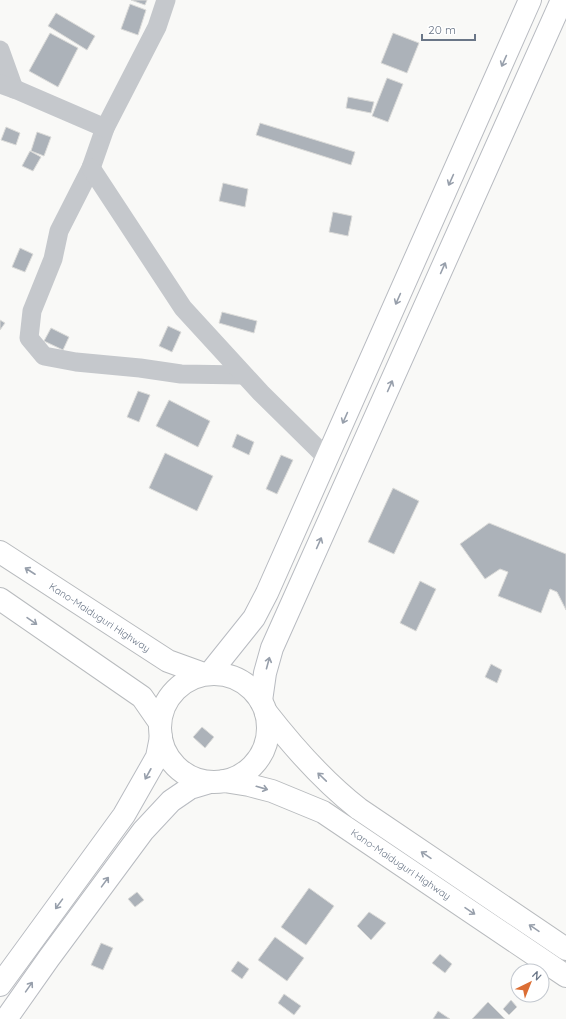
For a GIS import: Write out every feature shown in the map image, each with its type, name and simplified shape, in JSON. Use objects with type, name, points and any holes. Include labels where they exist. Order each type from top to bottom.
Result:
[{"type":"main road","points":[[207,674],[254,618],[267,593],[530,0]]},
{"type":"main road","points":[[6,1019],[143,831],[171,801],[190,788],[241,775],[255,764],[265,748],[269,730],[264,707],[265,673],[272,648],[562,0]]},
{"type":"main road","name":"Kano-Maiduguri Highway","points":[[0,552],[168,661],[207,674]]},
{"type":"main road","points":[[0,599],[142,697],[161,730],[165,751],[173,763],[196,779],[217,781]]},
{"type":"main road","points":[[0,985],[124,815],[157,757],[163,709],[169,697],[179,686],[191,679],[207,674],[225,674],[240,680],[252,689],[303,758],[338,793],[366,814],[566,950]]},
{"type":"main road","name":"Kano-Maiduguri Highway","points":[[217,781],[249,785],[272,791],[323,812],[566,976]]},
{"type":"street","points":[[166,0],[156,27],[104,128],[91,168],[59,230],[52,260],[32,311],[29,338],[44,356],[76,362],[140,368],[181,374],[244,375]]},
{"type":"street","points":[[0,50],[7,87],[104,128]]},
{"type":"street","points":[[91,168],[183,308],[261,393],[327,458]]},
{"type":"building","points":[[131,0],[147,0],[145,5]]},
{"type":"building","points":[[130,4],[146,10],[138,35],[121,29]]},
{"type":"building","points":[[56,13],[95,36],[87,50],[48,26]]},
{"type":"building","points":[[50,33],[78,48],[58,87],[29,71]]},
{"type":"building","points":[[393,33],[419,43],[407,73],[381,63]]},
{"type":"building","points":[[387,78],[403,84],[388,122],[372,116]]},
{"type":"building","points":[[348,97],[374,102],[371,113],[346,108]]},
{"type":"building","points":[[260,123],[355,152],[351,165],[256,135]]},
{"type":"building","points":[[6,127],[20,133],[16,145],[1,140]]},
{"type":"building","points":[[37,132],[51,137],[44,156],[31,151]]},
{"type":"building","points":[[30,151],[41,157],[33,171],[22,166]]},
{"type":"building","points":[[223,183],[248,189],[245,207],[219,201]]},
{"type":"building","points":[[333,212],[352,216],[348,236],[329,232]]},
{"type":"building","points":[[20,248],[33,254],[25,272],[12,267]]},
{"type":"building","points":[[222,312],[257,321],[254,333],[219,323]]},
{"type":"building","points":[[0,320],[5,323],[0,330]]},
{"type":"building","points":[[168,326],[181,332],[172,352],[159,346]]},
{"type":"building","points":[[51,328],[69,337],[63,350],[44,341]]},
{"type":"building","points":[[138,391],[150,395],[139,422],[127,417]]},
{"type":"building","points":[[169,400],[210,421],[198,447],[156,426]]},
{"type":"building","points":[[237,434],[254,442],[249,455],[232,447]]},
{"type":"building","points":[[165,453],[213,476],[197,511],[149,488]]},
{"type":"building","points":[[281,455],[293,460],[277,494],[266,489]]},
{"type":"building","points":[[393,488],[419,501],[394,554],[368,542]]},
{"type":"building","points":[[489,523],[566,554],[566,610],[557,592],[550,589],[541,613],[498,596],[508,572],[500,569],[485,579],[460,544]]},
{"type":"building","points":[[420,581],[436,589],[416,631],[400,623]]},
{"type":"building","points":[[491,664],[502,670],[497,683],[485,677]]},
{"type":"building","points":[[202,727],[214,737],[205,748],[193,737]]},
{"type":"building","points":[[309,888],[334,906],[306,945],[281,927]]},
{"type":"building","points":[[137,892],[144,900],[135,907],[128,899]]},
{"type":"building","points":[[369,912],[386,923],[371,940],[357,926]]},
{"type":"building","points":[[275,937],[304,958],[287,981],[258,960]]},
{"type":"building","points":[[101,943],[113,948],[103,970],[91,965]]},
{"type":"building","points":[[440,954],[452,964],[445,973],[432,963]]},
{"type":"building","points":[[238,961],[249,969],[242,979],[231,971]]},
{"type":"building","points":[[284,994],[301,1006],[294,1015],[278,1003]]},
{"type":"building","points":[[510,1001],[510,1003],[514,1003],[517,1007],[509,1015],[503,1009]]},
{"type":"building","points":[[488,1002],[505,1019],[472,1019]]},
{"type":"building","points":[[438,1011],[450,1019],[433,1019]]}]
